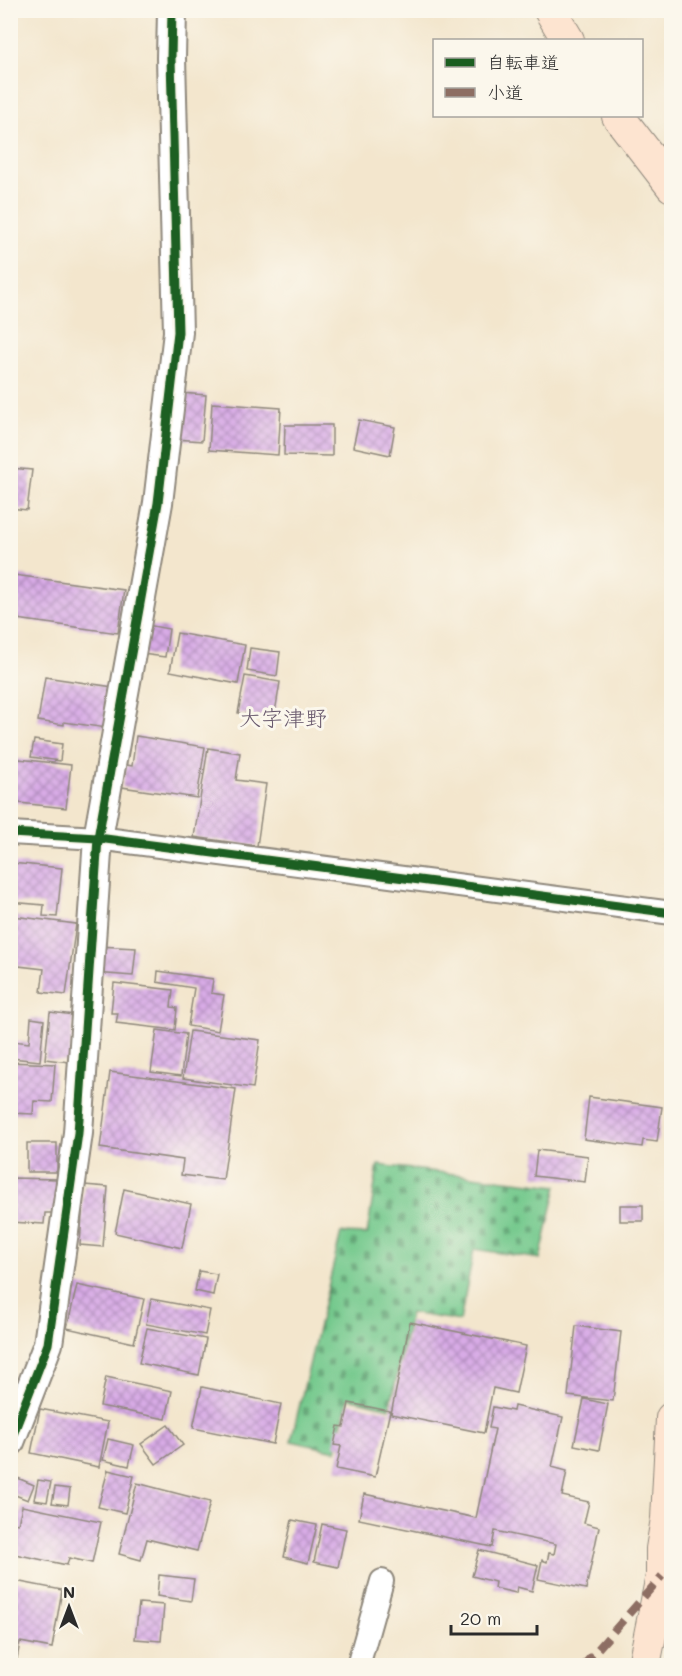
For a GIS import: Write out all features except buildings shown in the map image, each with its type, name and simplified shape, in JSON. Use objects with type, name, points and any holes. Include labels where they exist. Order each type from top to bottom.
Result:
[{"type":"main road","points":[[550,10],[567,39]]},
{"type":"main road","points":[[619,117],[672,186]]},
{"type":"main road","points":[[647,1665],[645,1660],[662,1575],[672,1418]]},
{"type":"street","points":[[10,1442],[48,1344],[50,1332],[78,1133],[98,838],[158,503],[178,332],[171,58],[172,10]]},
{"type":"street","points":[[10,832],[98,838],[672,913]]},
{"type":"street","points":[[358,1665],[382,1581]]},
{"type":"green space","points":[[378,1165],[557,1186],[540,1259],[474,1249],[460,1321],[410,1313],[390,1408],[348,1398],[336,1451],[291,1441],[341,1233],[367,1234]]},
{"type":"marked path","points":[[583,1666],[662,1576]]},
{"type":"cycle path","points":[[10,1442],[48,1344],[78,1133],[98,838],[158,503],[178,332],[171,58],[172,10]]},
{"type":"cycle path","points":[[10,833],[98,838],[672,913]]},
{"type":"district","name":"大字津野","points":[[283,718]]}]
